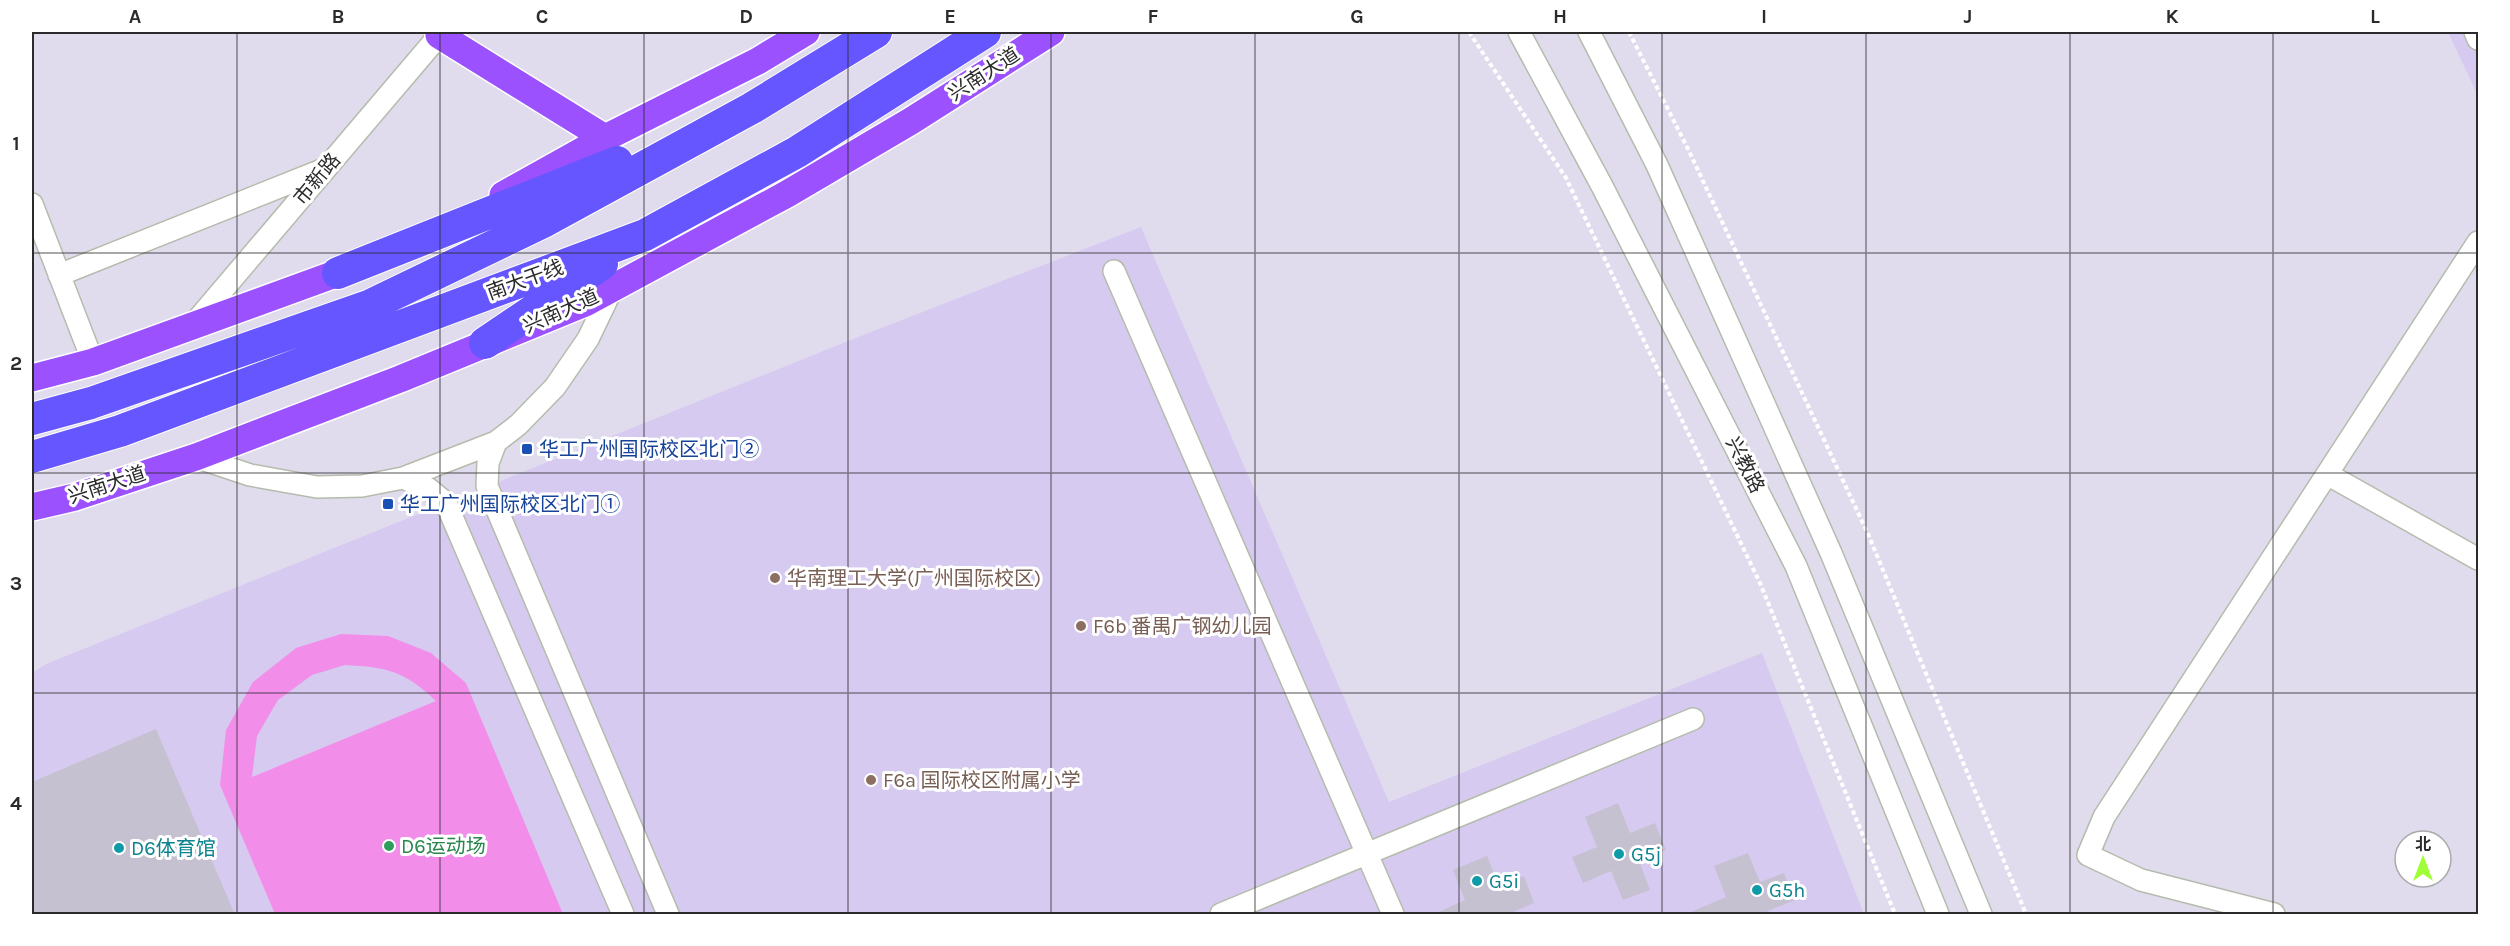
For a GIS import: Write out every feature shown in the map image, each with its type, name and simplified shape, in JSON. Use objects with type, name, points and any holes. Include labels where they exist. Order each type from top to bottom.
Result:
[{"type":"highway","name":"南大干线","points":[[32,419],[102,400],[371,305],[545,220],[752,108],[876,32]]},
{"type":"highway","name":"南大干线","points":[[32,457],[120,431],[645,235],[797,152],[985,32]]},
{"type":"highway","points":[[338,273],[752,108]]},
{"type":"highway","points":[[485,343],[645,235]]},
{"type":"main road","points":[[32,378],[93,362],[338,273],[498,198],[605,138],[758,61],[806,32]]},
{"type":"main road","name":"兴南大道","points":[[32,507],[75,497],[196,456],[400,379],[561,313],[797,188],[910,122],[1051,32]]},
{"type":"main road","points":[[438,33],[605,138]]},
{"type":"street","name":"兴教路","points":[[1519,32],[1602,186],[1796,566],[1938,915]]},
{"type":"street","name":"兴教路","points":[[1589,32],[1657,165],[1812,510],[1981,915]]},
{"type":"street","points":[[2475,32],[2478,39]]},
{"type":"street","name":"市新路","points":[[192,326],[438,33]]},
{"type":"street","points":[[59,275],[325,169]]},
{"type":"street","points":[[32,204],[93,362]]},
{"type":"street","points":[[2274,915],[2141,880],[2088,855],[2104,818],[2478,242]]},
{"type":"street","points":[[1114,271],[1392,915]]},
{"type":"street","points":[[196,456],[250,474],[316,488],[362,486],[403,478],[496,442],[518,425],[555,387],[588,339],[613,287]]},
{"type":"street","points":[[496,442],[488,463],[487,486],[668,915]]},
{"type":"street","points":[[2327,474],[2478,559]]},
{"type":"street","points":[[403,478],[429,489],[446,503],[623,915]]},
{"type":"street","points":[[1221,915],[1693,719]]},
{"type":"path","points":[[1469,32],[1566,178],[1760,583],[1895,915]]},
{"type":"path","points":[[1629,32],[1694,162],[1868,534],[2026,915]]},
{"type":"shaded area","points":[[2448,32],[2478,32],[2478,96]]},
{"type":"shaded area","name":"华南理工大学(广州国际校区)","points":[[1141,227],[1389,802],[1762,653],[1864,914],[32,914],[32,673],[46,664],[848,341]]},
{"type":"shaded area","name":"D6运动场","points":[[341,634],[388,636],[431,653],[466,683],[563,914],[275,914],[220,785],[226,730],[253,682],[296,648]],"holes":[[[345,665],[372,667],[394,672],[414,683],[436,701],[252,777],[257,736],[278,700],[312,675]]]},
{"type":"building","name":"D6体育馆","points":[[156,729],[235,915],[32,915],[32,782]]},
{"type":"building","name":"G5j","points":[[1618,803],[1630,833],[1655,823],[1666,850],[1639,861],[1650,890],[1623,900],[1611,871],[1583,883],[1572,857],[1597,847],[1585,817]]},
{"type":"building","name":"G5h","points":[[1748,853],[1760,882],[1784,873],[1795,900],[1768,911],[1769,915],[1684,915],[1726,897],[1714,866]]},
{"type":"building","name":"G5i","points":[[1487,856],[1499,886],[1524,876],[1534,903],[1506,915],[1432,915],[1465,900],[1453,870]]},
{"type":"place","name":"华工广州国际校区北门②","points":[[527,449]]},
{"type":"place","name":"华工广州国际校区北门①","points":[[388,504]]},
{"type":"place","name":"华南理工大学(广州国际校区)","points":[[775,578]]},
{"type":"place","name":"F6b 番禺广钢幼儿园","points":[[1081,626]]},
{"type":"place","name":"F6a 国际校区附属小学","points":[[871,780]]},
{"type":"place","name":"D6运动场","points":[[389,846]]},
{"type":"place","name":"D6体育馆","points":[[119,848]]},
{"type":"place","name":"G5j","points":[[1619,854]]},
{"type":"place","name":"G5i","points":[[1477,881]]},
{"type":"place","name":"G5h","points":[[1757,890]]}]
